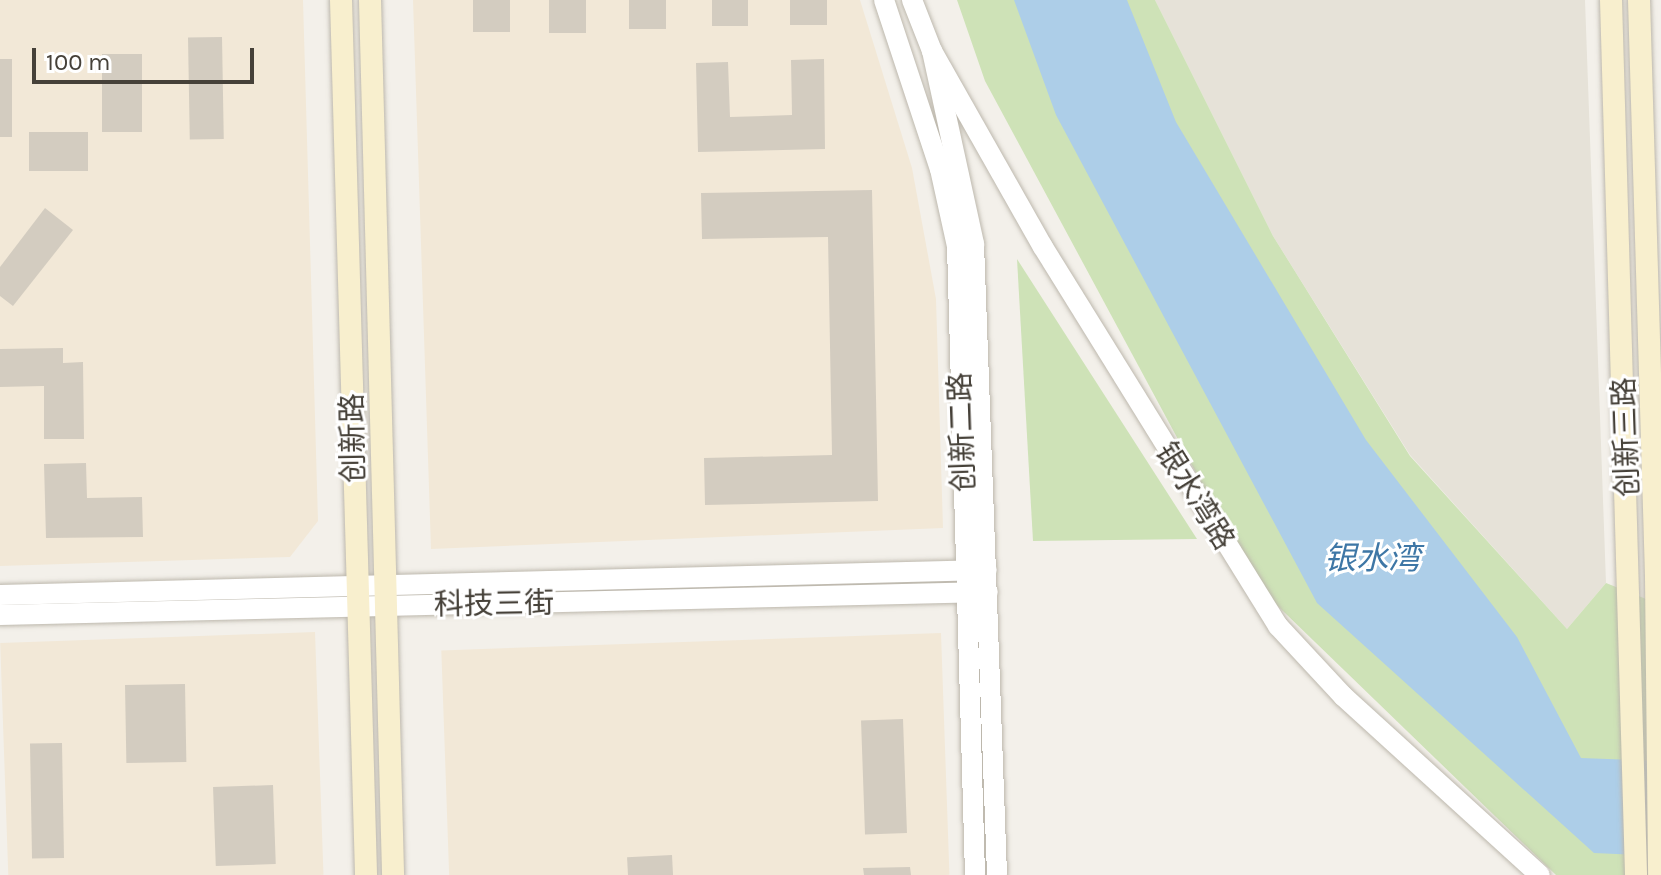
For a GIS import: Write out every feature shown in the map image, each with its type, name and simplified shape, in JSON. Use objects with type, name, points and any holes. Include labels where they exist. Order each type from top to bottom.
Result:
[{"type":"main road","name":"创新路","points":[[341,0],[366,875]]},
{"type":"main road","name":"创新路","points":[[370,0],[393,875]]},
{"type":"main road","name":"创新三路","points":[[1611,0],[1630,578],[1636,875]]},
{"type":"main road","name":"创新三路","points":[[1639,0],[1659,577],[1659,875]]},
{"type":"street","name":"创新二路","points":[[884,0],[940,169],[957,246],[975,875]]},
{"type":"street","name":"创新二路","points":[[912,0],[932,51],[974,244],[997,875]]},
{"type":"street","name":"银水湾路","points":[[932,51],[1043,247],[1278,626],[1343,696],[1540,875]]},
{"type":"street","points":[[1629,549],[1658,548]]},
{"type":"street","name":"科技三街","points":[[386,596],[987,570]]},
{"type":"street","points":[[1630,578],[1659,577]]},
{"type":"street","name":"科技三街","points":[[0,595],[988,592]]},
{"type":"street","name":"科技三街","points":[[0,615],[357,596]]},
{"type":"shaded area","points":[[0,0],[303,0],[318,521],[290,557],[0,566]]},
{"type":"shaded area","points":[[413,0],[860,0],[912,168],[936,299],[943,528],[431,549]]},
{"type":"shaded area","points":[[1155,0],[1585,0],[1606,583],[1567,629],[1410,455],[1273,236]]},
{"type":"shaded area","points":[[315,632],[323,875],[8,875],[0,643]]},
{"type":"shaded area","points":[[941,633],[949,875],[449,875],[441,650]]},
{"type":"green space","points":[[957,0],[1155,0],[1273,236],[1410,456],[1567,629],[1606,583],[1661,605],[1661,875],[1556,875],[1257,586],[985,81]]},
{"type":"green space","points":[[1017,259],[1197,539],[1033,541]]},
{"type":"water","name":"银水湾","points":[[1014,0],[1127,0],[1176,122],[1366,440],[1517,637],[1581,758],[1661,761],[1661,856],[1594,853],[1317,603],[1056,115]]},
{"type":"building","points":[[473,0],[510,0],[510,32],[473,32]]},
{"type":"building","points":[[549,0],[586,0],[586,33],[549,33]]},
{"type":"building","points":[[629,0],[666,0],[666,29],[629,29]]},
{"type":"building","points":[[712,0],[748,0],[748,26],[712,26]]},
{"type":"building","points":[[790,0],[827,0],[827,25],[790,25]]},
{"type":"building","points":[[222,37],[224,139],[190,140],[188,38]]},
{"type":"building","points":[[102,54],[142,54],[142,132],[102,132]]},
{"type":"building","points":[[0,59],[12,59],[12,137],[0,137]]},
{"type":"building","points":[[824,59],[825,149],[698,152],[696,63],[728,62],[730,117],[792,115],[791,60]]},
{"type":"building","points":[[29,132],[88,132],[88,171],[29,171]]},
{"type":"building","points":[[872,190],[878,501],[705,505],[704,458],[832,455],[828,237],[702,239],[701,193]]},
{"type":"building","points":[[45,208],[73,230],[13,306],[0,296],[0,267]]},
{"type":"building","points":[[63,348],[63,363],[83,362],[84,439],[44,439],[44,386],[0,387],[0,349]]},
{"type":"building","points":[[86,463],[87,498],[142,497],[143,537],[46,538],[44,464]]},
{"type":"building","points":[[185,684],[186,762],[126,763],[125,685]]},
{"type":"building","points":[[903,719],[907,833],[865,834],[861,720]]},
{"type":"building","points":[[62,743],[64,858],[32,859],[30,744]]},
{"type":"building","points":[[273,785],[276,864],[216,866],[213,787]]},
{"type":"building","points":[[672,855],[673,875],[628,875],[627,857]]},
{"type":"building","points":[[910,867],[911,875],[864,875],[863,868]]}]
